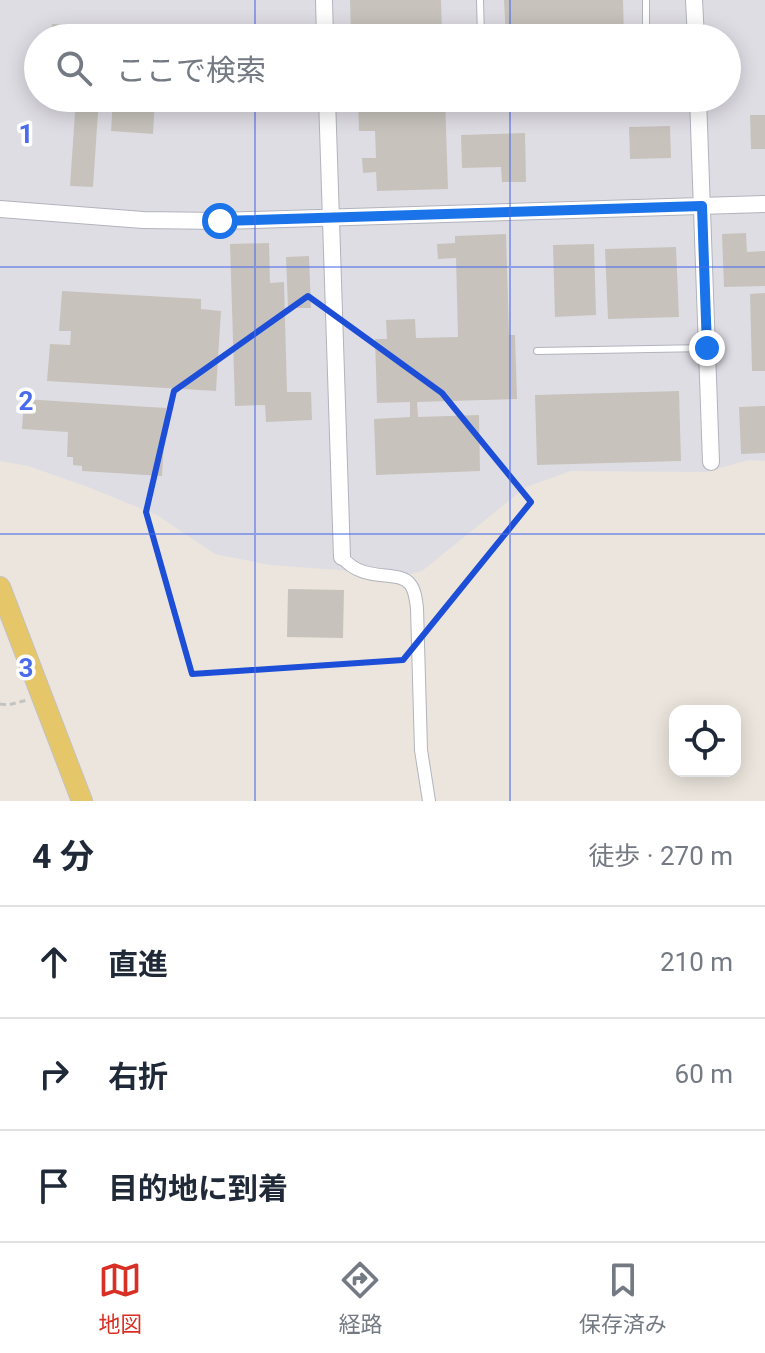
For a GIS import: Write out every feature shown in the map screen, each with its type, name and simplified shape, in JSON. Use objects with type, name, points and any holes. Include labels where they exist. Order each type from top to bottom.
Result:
[{"type":"main road","points":[[0,587],[82,801]]},
{"type":"street","points":[[324,0],[325,24]]},
{"type":"street","points":[[694,0],[695,24]]},
{"type":"street","points":[[327,112],[342,557],[351,567],[365,574],[400,578],[412,586],[417,608],[421,750],[429,801]]},
{"type":"street","points":[[699,112],[711,462]]},
{"type":"street","points":[[0,209],[143,220],[220,221],[765,204]]},
{"type":"lane","points":[[480,0],[481,24]]},
{"type":"lane","points":[[646,0],[646,24]]},
{"type":"lane","points":[[537,351],[707,348]]},
{"type":"path","points":[[0,704],[20,703],[41,694]]},
{"type":"highlighted area","points":[[308,296],[442,393],[531,502],[403,660],[192,674],[146,512],[174,391]]},
{"type":"shaded area","points":[[0,0],[765,0],[765,461],[748,460],[706,472],[571,471],[526,487],[422,571],[407,575],[270,565],[215,554],[157,515],[28,466],[0,461]]},
{"type":"building","points":[[350,0],[441,0],[442,24],[351,24]]},
{"type":"building","points":[[504,0],[623,0],[624,24],[505,24]]},
{"type":"building","points":[[75,112],[98,112],[93,187],[70,186]]},
{"type":"building","points":[[112,112],[154,112],[153,134],[111,131]]},
{"type":"building","points":[[358,112],[445,112],[448,189],[377,191],[376,172],[363,173],[362,158],[376,158],[375,131],[359,131]]},
{"type":"building","points":[[750,115],[765,115],[765,149],[751,149]]},
{"type":"building","points":[[670,126],[671,158],[630,159],[629,127]]},
{"type":"building","points":[[525,133],[526,182],[502,182],[501,167],[462,168],[461,135]]},
{"type":"building","points":[[746,233],[747,252],[765,251],[765,286],[724,287],[722,234]]},
{"type":"building","points":[[506,234],[509,335],[515,335],[517,399],[417,402],[418,417],[479,415],[480,471],[376,475],[374,419],[410,417],[410,402],[377,403],[375,339],[387,339],[386,320],[415,319],[416,338],[458,337],[456,258],[438,259],[437,244],[455,243],[455,236]]},
{"type":"building","points":[[269,243],[270,283],[284,282],[287,392],[311,392],[312,420],[266,422],[265,405],[235,406],[230,244]]},
{"type":"building","points":[[594,244],[596,315],[555,317],[553,245]]},
{"type":"building","points":[[676,247],[679,317],[608,319],[605,249]]},
{"type":"building","points":[[309,256],[311,308],[288,308],[286,257]]},
{"type":"building","points":[[62,291],[201,299],[201,309],[221,311],[216,391],[47,381],[50,344],[70,345],[71,331],[59,331]]},
{"type":"building","points":[[765,293],[765,371],[752,371],[750,294]]},
{"type":"building","points":[[679,391],[681,461],[537,465],[535,395]]},
{"type":"building","points":[[24,399],[166,408],[162,476],[82,471],[82,466],[73,465],[73,457],[67,457],[68,432],[22,429]]},
{"type":"building","points":[[765,406],[765,453],[741,454],[739,407]]},
{"type":"building","points":[[288,589],[344,590],[343,638],[287,637]]},
{"type":"route","points":[[220,221],[702,206],[707,348]]}]
